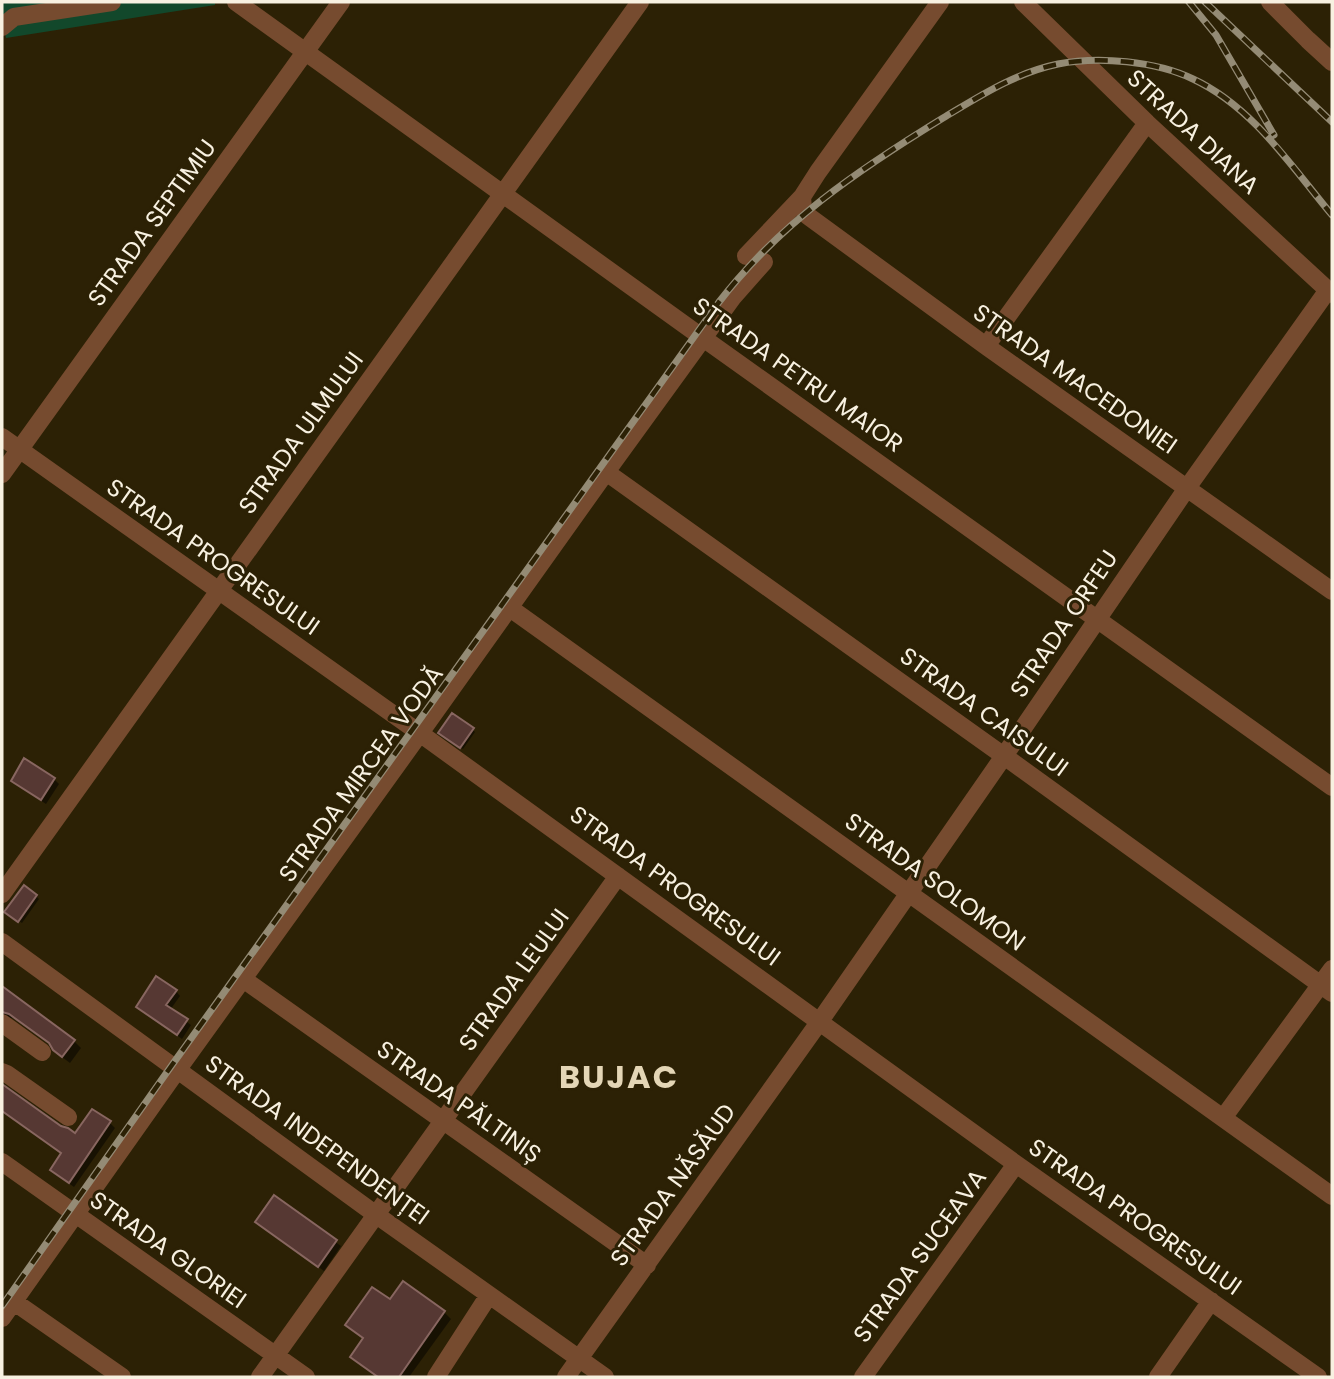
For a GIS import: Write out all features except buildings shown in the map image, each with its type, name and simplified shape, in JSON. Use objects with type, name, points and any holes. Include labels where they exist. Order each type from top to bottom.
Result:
[{"type":"street","points":[[9,15],[112,2]]},
{"type":"street","name":"STRADA PETRU MAIOR","points":[[236,2],[1332,787]]},
{"type":"street","name":"STRADA SEPTIMIU","points":[[2,474],[341,2]]},
{"type":"street","name":"STRADA ULMULUI","points":[[2,894],[640,2]]},
{"type":"street","points":[[746,256],[803,197],[940,2]]},
{"type":"street","name":"STRADA DIANA","points":[[1023,2],[1147,123],[1330,292]]},
{"type":"street","points":[[1270,2],[1332,62]]},
{"type":"street","points":[[986,346],[1147,123]]},
{"type":"street","name":"STRADA MACEDONIEI","points":[[803,197],[803,209],[808,216],[986,346],[1332,591]]},
{"type":"street","name":"STRADA MIRCEA VODĂ","points":[[2,1318],[606,472],[733,298],[764,262]]},
{"type":"street","name":"STRADA ORFEU","points":[[820,1021],[1186,488],[1330,292]]},
{"type":"street","name":"STRADA PROGRESULUI","points":[[2,437],[420,733],[1016,1164],[1318,1377]]},
{"type":"street","name":"STRADA CAISULUI","points":[[606,472],[1326,989]]},
{"type":"street","name":"STRADA SOLOMON","points":[[510,608],[1332,1196]]},
{"type":"street","name":"STRADA LEULUI","points":[[260,1377],[618,876]]},
{"type":"street","name":"STRADA INDEPENDENȚEI","points":[[2,942],[375,1214],[605,1377]]},
{"type":"street","points":[[1223,1118],[1326,989],[1332,970]]},
{"type":"street","name":"STRADA PĂLTINIȘ","points":[[243,979],[646,1265]]},
{"type":"street","name":"STRADA NĂSĂUD","points":[[566,1377],[820,1021]]},
{"type":"street","points":[[2,1023],[43,1052]]},
{"type":"street","points":[[2,1072],[68,1117]]},
{"type":"street","name":"STRADA GLORIEI","points":[[2,1162],[306,1377]]},
{"type":"street","name":"STRADA SUCEAVA","points":[[863,1377],[1016,1164]]},
{"type":"street","points":[[436,1377],[489,1295]]},
{"type":"street","points":[[13,1301],[122,1377]]},
{"type":"street","points":[[1158,1377],[1211,1301]]},
{"type":"green space","points":[[2,2],[215,2],[215,5],[6,38]]},
{"type":"railway","points":[[1189,2],[1216,35],[1274,135]]},
{"type":"railway","points":[[1205,2],[1332,122]]},
{"type":"railway","points":[[2,1306],[719,302],[743,273],[795,222],[881,157],[998,86],[1042,68],[1091,60],[1162,68],[1193,79],[1215,91],[1253,121],[1270,139],[1332,215]]},
{"type":"district","name":"BUJAC","points":[[619,1077]]}]
